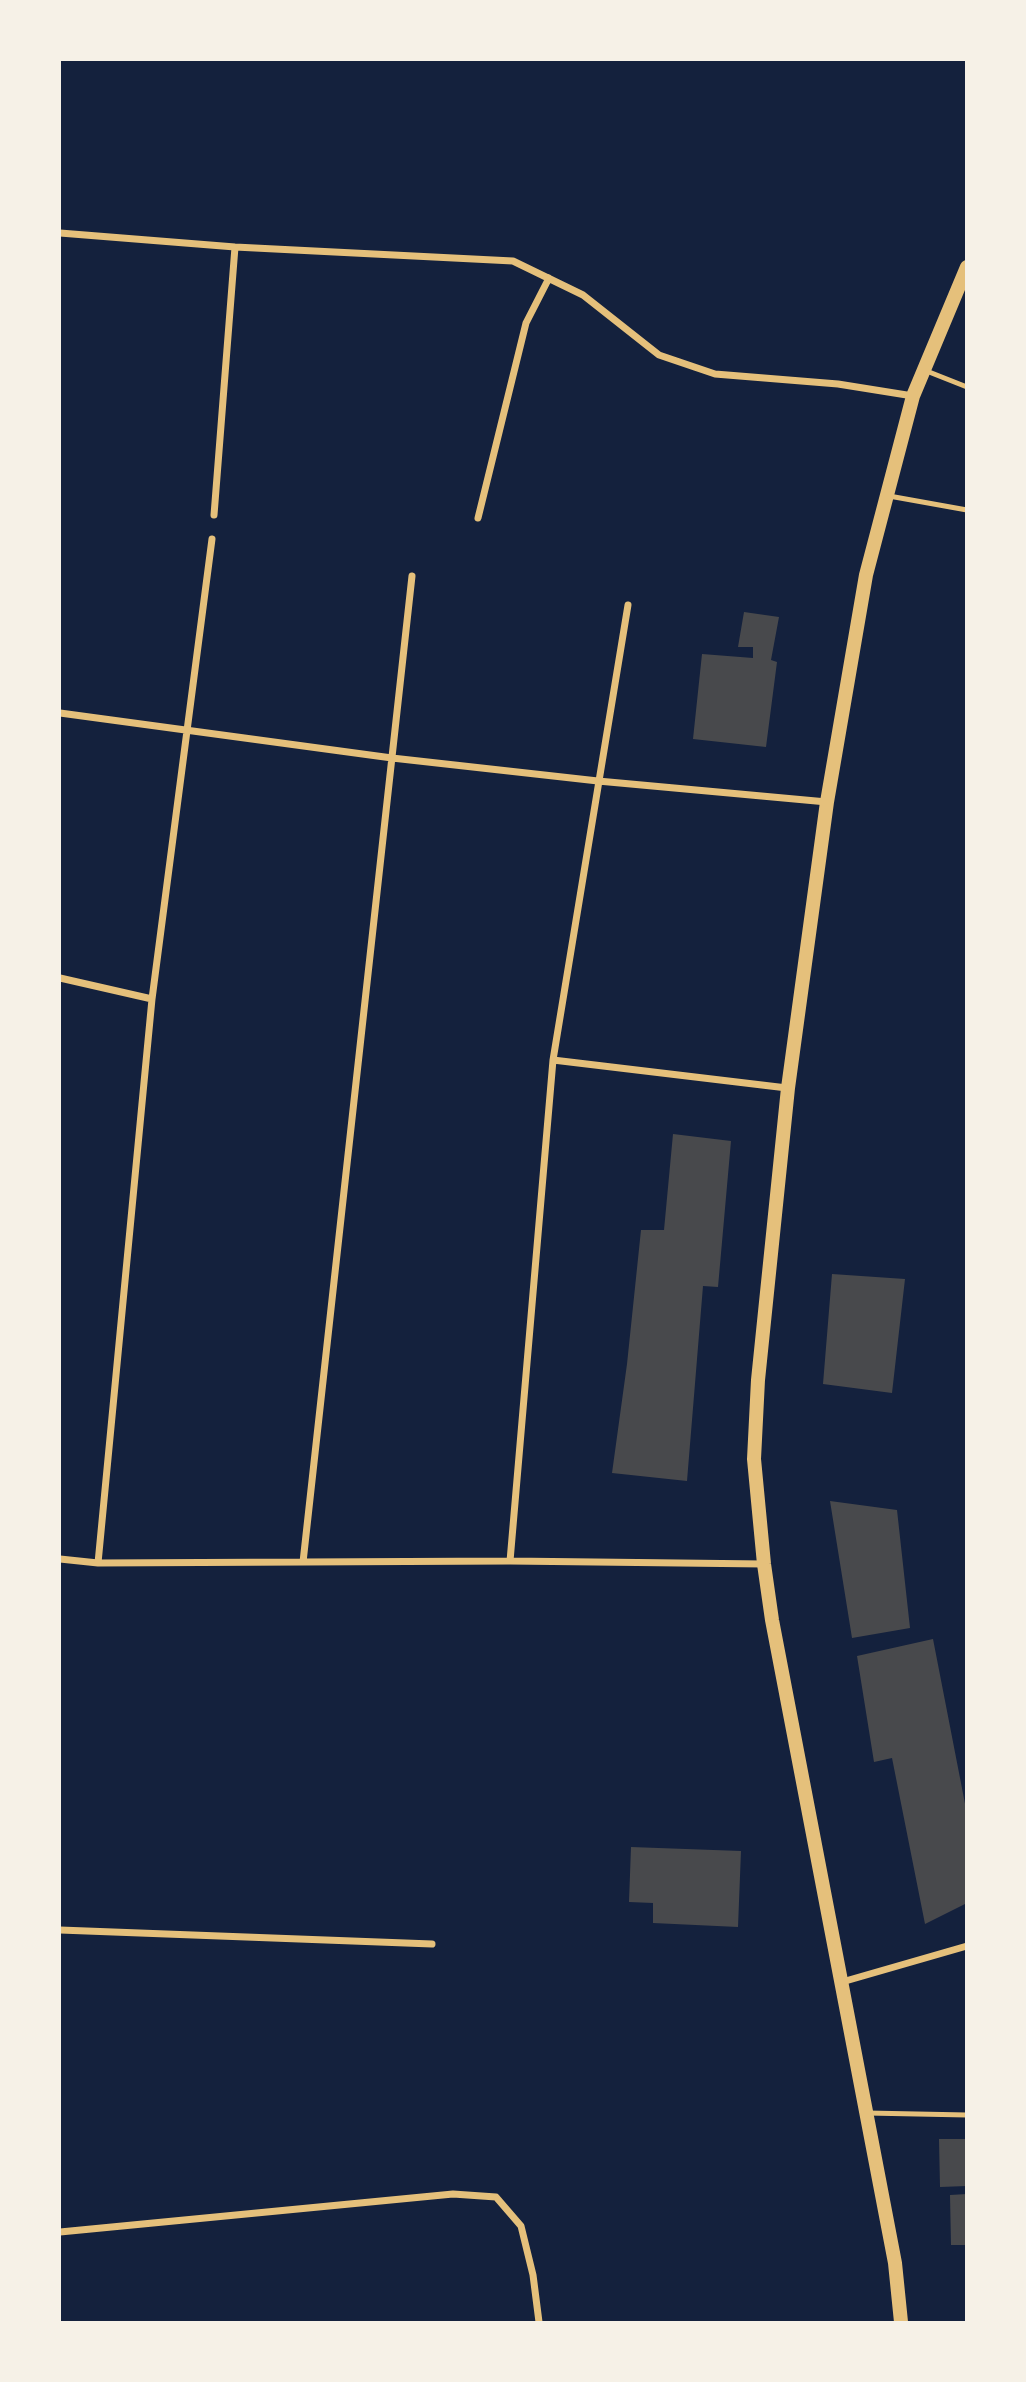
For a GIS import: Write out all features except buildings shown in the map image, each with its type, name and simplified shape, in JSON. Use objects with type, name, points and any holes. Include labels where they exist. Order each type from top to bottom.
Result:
[{"type":"main road","points":[[901,2322],[895,2263],[788,1709],[764,1564],[754,1459],[758,1380],[788,1088],[827,802],[866,575],[913,396],[967,267]]},
{"type":"street","points":[[60,233],[235,247],[513,261],[583,295],[659,355],[715,373],[838,384],[913,396]]},
{"type":"street","points":[[214,515],[235,247]]},
{"type":"street","points":[[478,518],[526,323],[550,278]]},
{"type":"street","points":[[98,1563],[152,999],[212,538]]},
{"type":"street","points":[[303,1562],[412,576]]},
{"type":"street","points":[[510,1561],[553,1060],[628,605]]},
{"type":"street","points":[[60,713],[392,758],[598,781],[827,802]]},
{"type":"street","points":[[60,978],[152,999]]},
{"type":"street","points":[[553,1060],[788,1088]]},
{"type":"street","points":[[60,1559],[98,1563],[510,1561],[764,1564]]},
{"type":"street","points":[[60,1930],[432,1944]]},
{"type":"street","points":[[842,1982],[967,1946]]},
{"type":"street","points":[[60,2232],[453,2194],[496,2196],[521,2226],[533,2275],[539,2322]]},
{"type":"lane","points":[[923,369],[967,387]]},
{"type":"lane","points":[[886,496],[967,510]]},
{"type":"lane","points":[[867,2113],[967,2115]]}]
